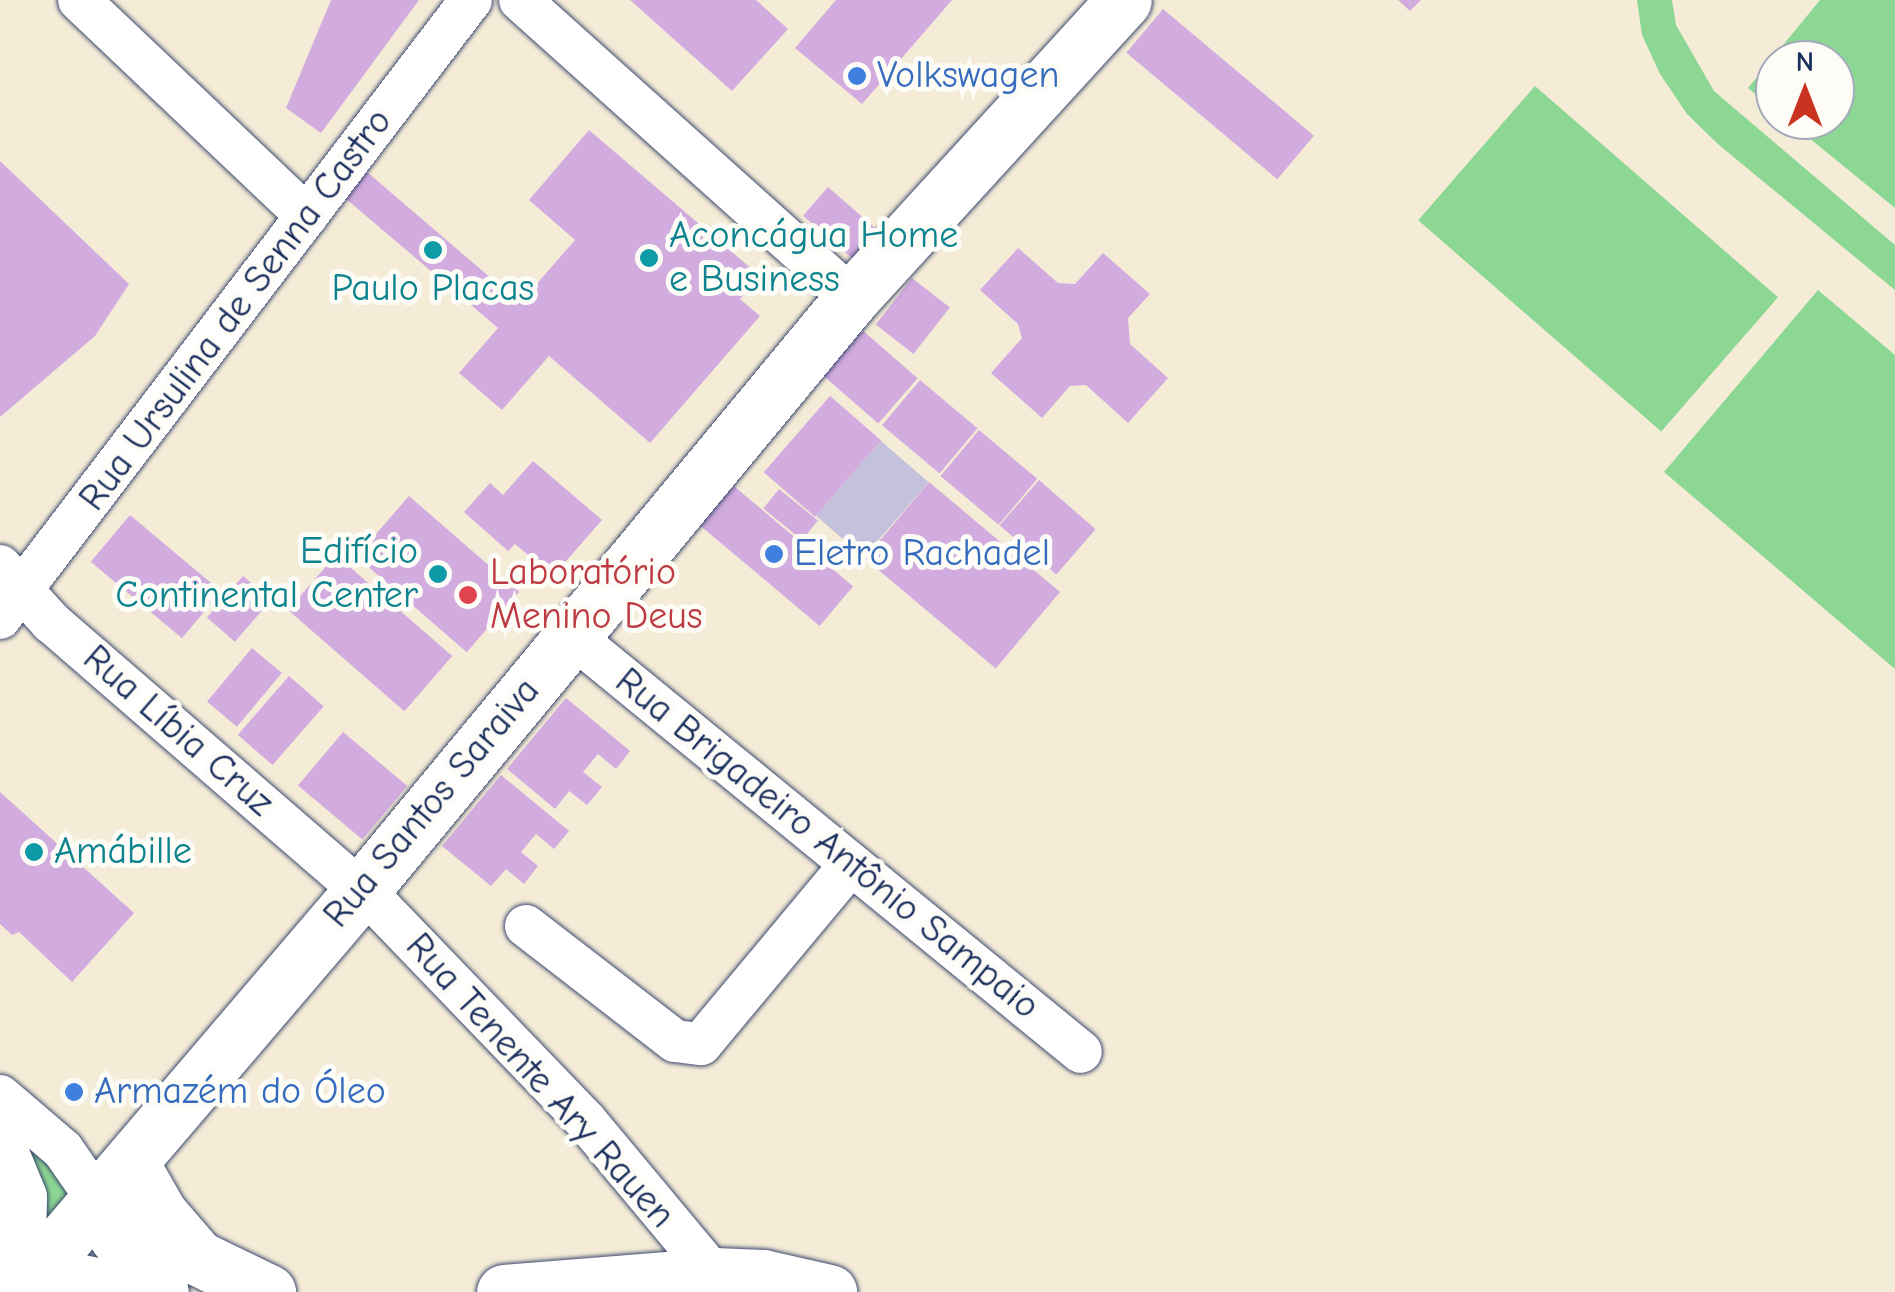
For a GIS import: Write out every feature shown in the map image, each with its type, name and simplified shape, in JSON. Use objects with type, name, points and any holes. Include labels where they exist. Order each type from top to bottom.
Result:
[{"type":"main road","name":"Rua Santos Saraiva","points":[[20,1292],[362,890],[852,298],[1124,0]]},
{"type":"main road","points":[[0,1152],[19,1197],[20,1292],[81,1282],[132,1292]]},
{"type":"main road","points":[[115,1182],[117,1237],[161,1292]]},
{"type":"main road","points":[[115,1182],[160,1214],[198,1258],[240,1282],[268,1292]]},
{"type":"main road","points":[[504,1292],[714,1276],[763,1278],[829,1292]]},
{"type":"street","points":[[79,0],[308,216]]},
{"type":"street","name":"Rua Ursulina de Senna Castro","points":[[7,592],[308,216],[471,0]]},
{"type":"street","points":[[520,0],[852,298]]},
{"type":"street","name":"Rua Líbia Cruz","points":[[7,592],[68,637],[362,890]]},
{"type":"street","name":"Rua Brigadeiro Antônio Sampaio","points":[[572,636],[1082,1052]]},
{"type":"street","points":[[526,926],[675,1042],[701,1044],[851,864]]},
{"type":"street","name":"Rua Tenente Ary Rauen","points":[[362,890],[585,1120],[714,1276]]},
{"type":"street","points":[[0,1096],[63,1150],[115,1182]]},
{"type":"shaded area","points":[[881,441],[929,482],[864,557],[816,516]]},
{"type":"green space","points":[[1637,0],[1672,0],[1676,25],[1714,91],[1755,126],[1755,140],[1772,140],[1895,245],[1895,290],[1687,114],[1660,74],[1642,35]]},
{"type":"green space","points":[[1820,0],[1895,0],[1895,208],[1812,140],[1855,140],[1855,40],[1787,40]]},
{"type":"green space","points":[[1535,86],[1778,297],[1661,432],[1418,220]]},
{"type":"green space","points":[[1818,290],[1895,355],[1895,669],[1664,472]]},
{"type":"green space","points":[[16,1115],[77,1198],[37,1263],[41,1186]]},
{"type":"building","points":[[331,0],[419,0],[321,133],[286,108]]},
{"type":"building","points":[[630,0],[756,0],[788,29],[732,91]]},
{"type":"building","name":"Volkswagen","points":[[836,0],[952,0],[862,104],[795,48]]},
{"type":"building","points":[[1398,0],[1421,0],[1410,11]]},
{"type":"building","points":[[1163,9],[1314,136],[1277,179],[1126,53]]},
{"type":"building","name":"Aconcágua Home e Business","points":[[589,130],[760,276],[740,299],[760,316],[650,443],[549,356],[502,410],[459,373],[498,328],[345,198],[367,172],[520,303],[575,240],[529,200]]},
{"type":"building","points":[[0,161],[129,284],[95,336],[0,417]]},
{"type":"building","points":[[828,187],[881,233],[856,262],[803,216]]},
{"type":"building","points":[[1018,248],[1058,283],[1075,284],[1103,253],[1150,294],[1128,318],[1130,344],[1168,378],[1128,423],[1086,385],[1070,386],[1042,418],[991,373],[1022,338],[1018,324],[980,290]]},
{"type":"building","points":[[912,278],[950,308],[914,354],[876,324]]},
{"type":"building","points":[[861,329],[918,378],[878,423],[822,374]]},
{"type":"building","points":[[920,380],[977,428],[940,473],[882,425]]},
{"type":"building","points":[[830,396],[881,441],[815,517],[764,472]]},
{"type":"building","points":[[979,430],[1037,479],[999,525],[940,476]]},
{"type":"building","points":[[533,461],[602,520],[553,576],[515,544],[508,551],[464,512],[490,483],[503,495]]},
{"type":"building","points":[[1039,480],[1096,529],[1056,574],[1000,525]]},
{"type":"building","name":"Eletro Rachadel","points":[[729,482],[853,586],[820,626],[696,522]]},
{"type":"building","points":[[929,482],[1060,592],[996,669],[865,559]]},
{"type":"building","points":[[779,489],[818,520],[802,540],[763,508]]},
{"type":"building","name":"Edifício Continental Center","points":[[409,496],[519,592],[467,652],[357,556]]},
{"type":"building","points":[[130,515],[221,591],[182,638],[91,562]]},
{"type":"building","points":[[336,555],[452,656],[404,711],[288,610]]},
{"type":"building","points":[[243,576],[271,600],[235,642],[207,618]]},
{"type":"building","points":[[252,648],[282,673],[237,727],[207,702]]},
{"type":"building","points":[[289,676],[324,706],[273,765],[238,735]]},
{"type":"building","points":[[566,698],[630,751],[616,769],[598,754],[583,772],[602,787],[587,805],[569,791],[555,809],[507,769]]},
{"type":"building","points":[[343,732],[407,786],[362,840],[298,786]]},
{"type":"building","points":[[501,775],[569,831],[554,849],[536,834],[521,852],[538,866],[524,884],[506,869],[491,886],[442,846]]},
{"type":"building","name":"Amábille","points":[[0,792],[134,913],[72,982],[19,932],[12,935],[0,924]]},
{"type":"place","name":"Volkswagen","points":[[857,76]]},
{"type":"place","name":"Paulo Placas","points":[[433,250]]},
{"type":"place","name":"Aconcágua Home e Business","points":[[649,258]]},
{"type":"place","name":"Eletro Rachadel","points":[[774,554]]},
{"type":"place","name":"Edifício Continental Center","points":[[438,574]]},
{"type":"place","name":"Laboratório Menino Deus","points":[[468,595]]},
{"type":"place","name":"Amábille","points":[[34,852]]},
{"type":"place","name":"Armazém do Óleo","points":[[74,1092]]}]
